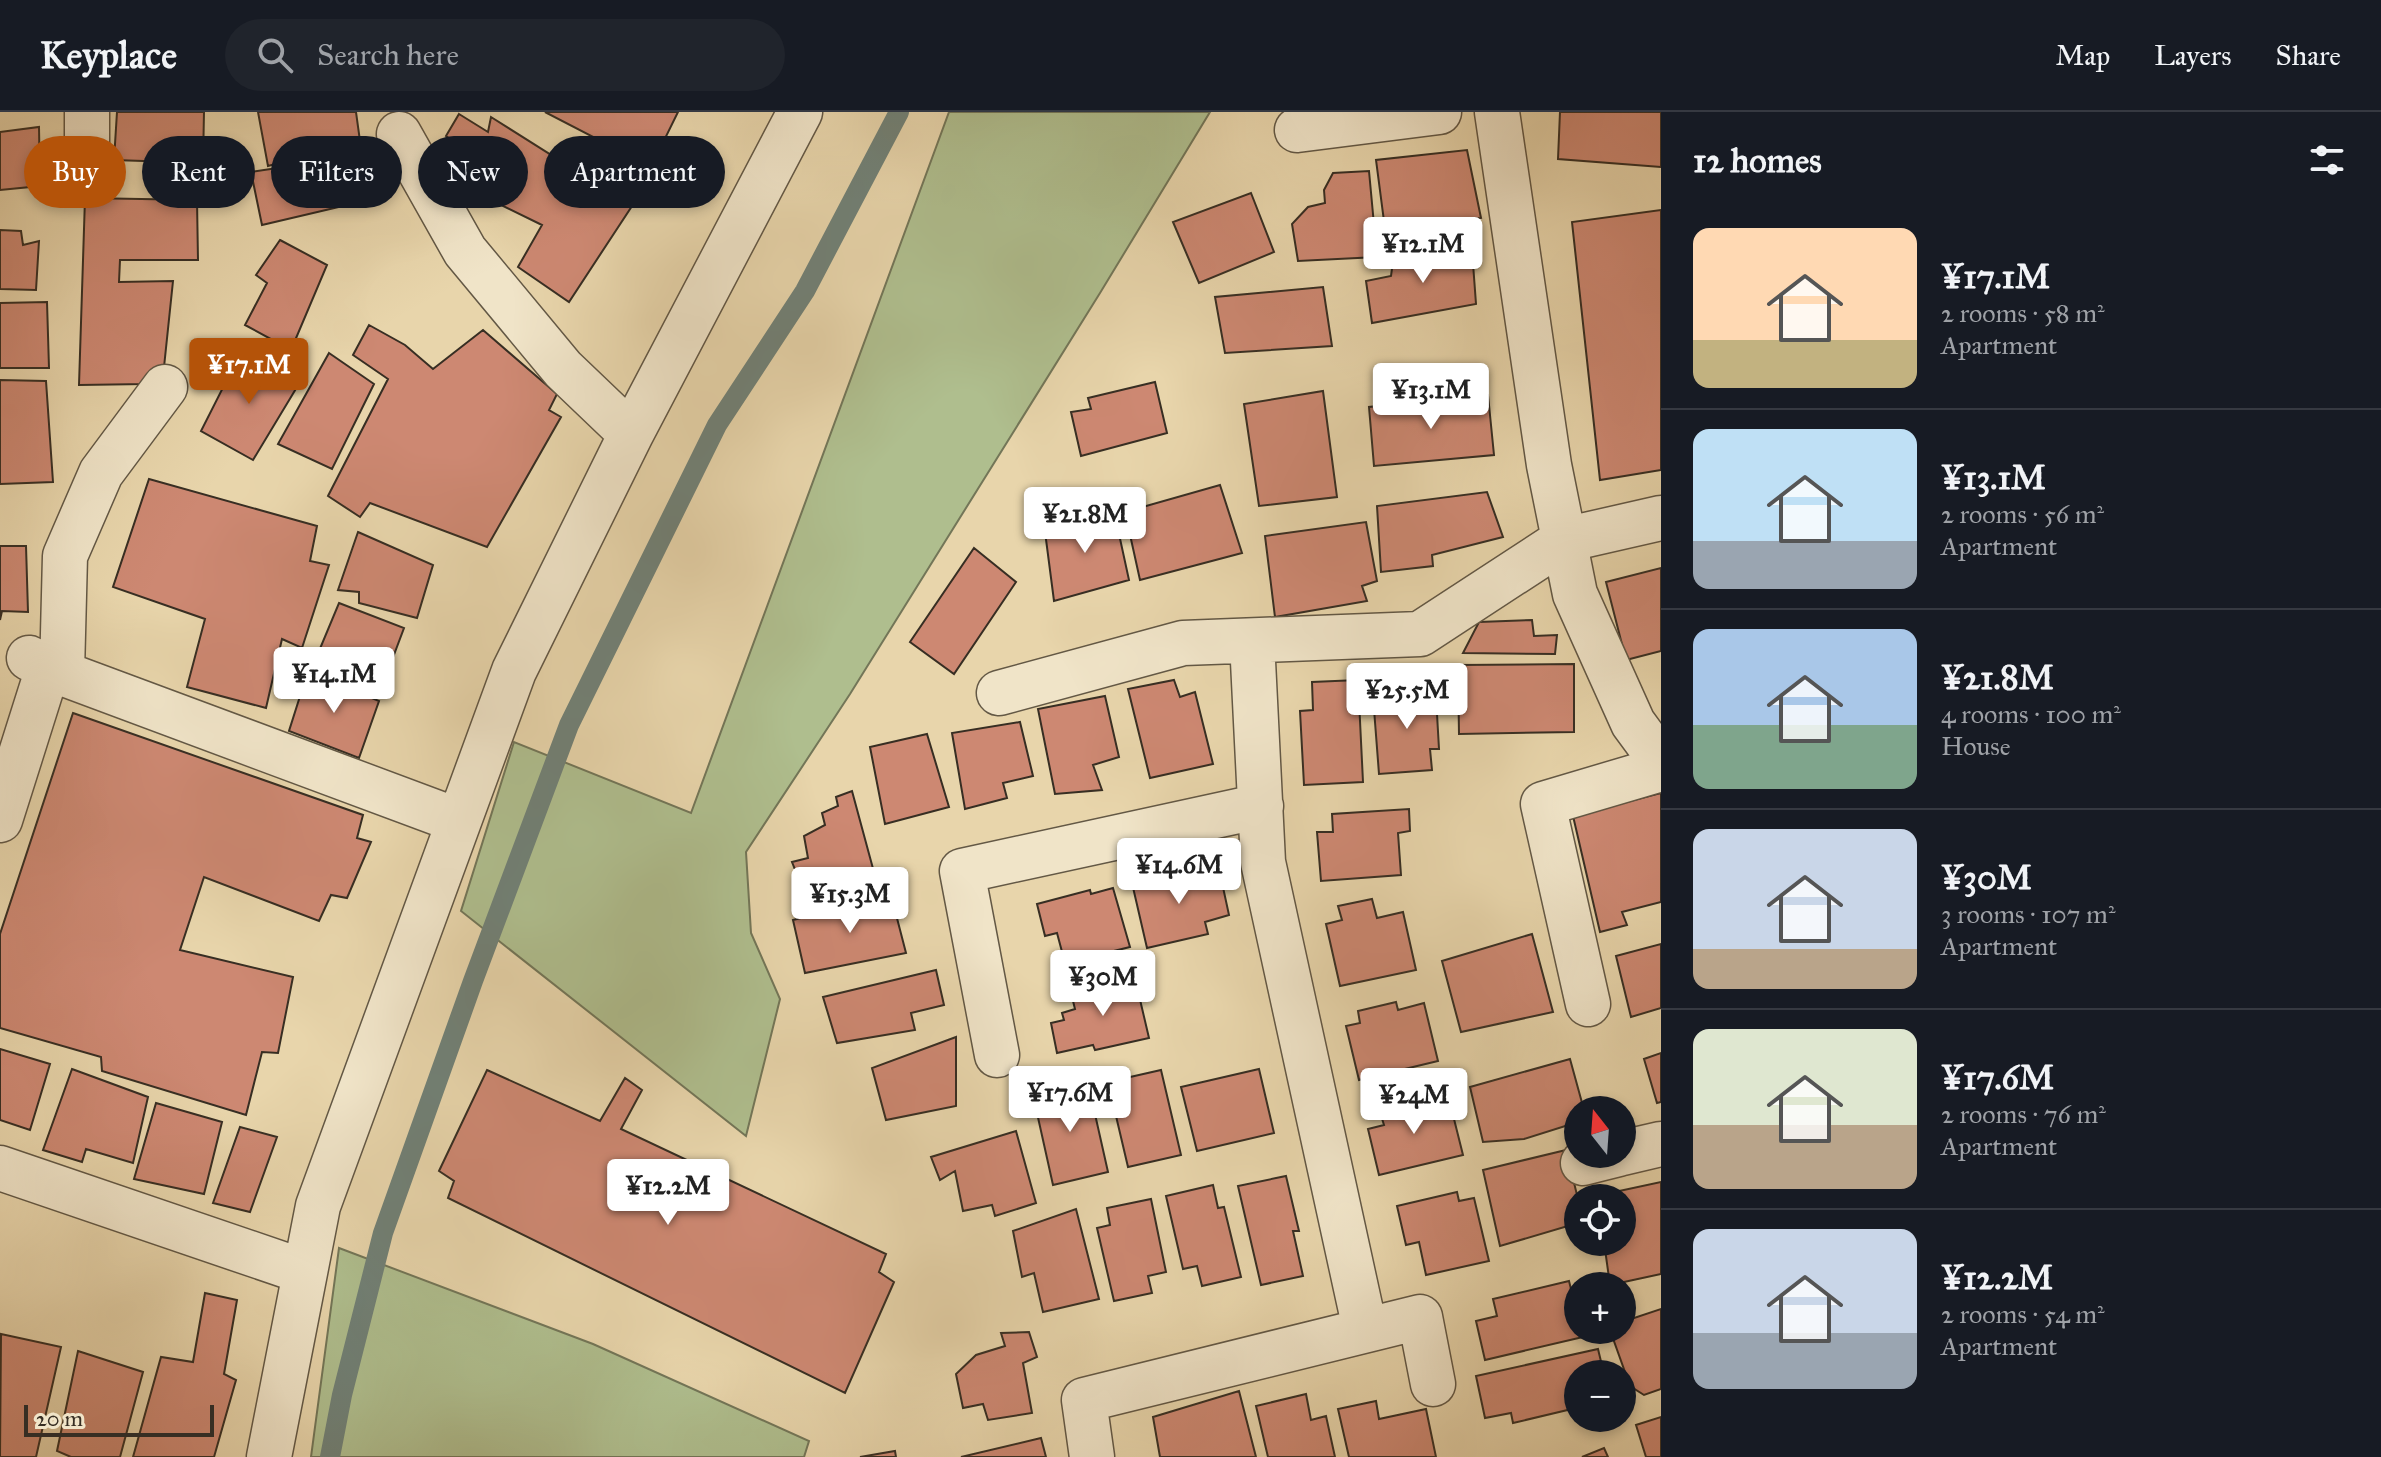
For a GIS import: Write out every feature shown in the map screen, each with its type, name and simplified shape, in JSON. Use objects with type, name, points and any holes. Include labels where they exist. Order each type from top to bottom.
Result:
[{"type":"street","points":[[87,112],[87,136]]},
{"type":"street","points":[[269,1457],[318,1206],[514,671],[631,434],[800,112]]},
{"type":"street","points":[[1297,130],[1439,112]]},
{"type":"street","points":[[1497,112],[1549,465],[1575,594],[1633,723],[1661,761]]},
{"type":"street","points":[[399,134],[465,251],[563,369],[631,434]]},
{"type":"street","points":[[0,820],[46,666],[65,556],[101,473],[165,387]]},
{"type":"street","points":[[999,693],[1183,643],[1420,634],[1564,540],[1661,518]]},
{"type":"street","points":[[1252,641],[1263,862],[1365,1329]]},
{"type":"street","points":[[46,666],[459,821]]},
{"type":"street","points":[[1588,1004],[1543,804],[1661,769]]},
{"type":"street","points":[[997,1055],[962,871],[1261,806]]},
{"type":"street","points":[[1636,1150],[1661,1144]]},
{"type":"street","points":[[0,1168],[305,1272]]},
{"type":"street","points":[[1092,1457],[1084,1400],[1420,1317],[1433,1384]]},
{"type":"green space","points":[[949,112],[1210,112],[850,694],[746,852],[751,933],[780,999],[746,1136],[461,911],[514,742],[691,813]]},
{"type":"green space","points":[[339,1248],[593,1344],[809,1441],[804,1457],[311,1457]]},
{"type":"building","points":[[117,112],[204,112],[204,136],[142,136],[142,161],[126,160],[126,136],[116,136]]},
{"type":"building","points":[[258,112],[356,112],[359,136],[271,136],[271,165],[268,166]]},
{"type":"building","points":[[545,112],[678,112],[666,136],[591,136]]},
{"type":"building","points":[[1560,112],[1661,112],[1661,167],[1558,159]]},
{"type":"building","points":[[459,114],[488,132],[491,117],[521,136],[446,136]]},
{"type":"building","points":[[39,127],[39,136],[24,136],[24,188],[0,190],[0,132]]},
{"type":"building","points":[[528,140],[544,150],[544,208],[631,208],[569,302],[518,267],[542,225],[507,208],[528,208]]},
{"type":"building","points":[[1467,150],[1481,218],[1385,229],[1376,160]]},
{"type":"building","points":[[271,169],[271,208],[334,208],[262,225],[255,191],[255,171]]},
{"type":"building","points":[[1369,171],[1377,257],[1298,261],[1292,224],[1308,207],[1325,203],[1324,190],[1333,173]]},
{"type":"building","points":[[1251,193],[1274,252],[1199,283],[1173,222]]},
{"type":"building","points":[[126,199],[142,199],[142,208],[197,208],[198,260],[120,260],[119,282],[173,281],[164,367],[146,384],[79,385],[85,208],[126,208]]},
{"type":"building","points":[[1661,210],[1661,470],[1600,480],[1572,222]]},
{"type":"building","points":[[0,230],[21,231],[23,245],[39,241],[36,290],[0,289]]},
{"type":"building","points":[[280,240],[327,265],[291,350],[245,325],[267,283],[256,275]]},
{"type":"building","points":[[1472,250],[1476,304],[1372,323],[1366,281],[1391,276],[1394,254]]},
{"type":"building","points":[[1323,287],[1332,346],[1225,353],[1215,297]]},
{"type":"building","points":[[47,302],[49,368],[0,368],[0,303]]},
{"type":"building","points":[[369,325],[405,345],[433,369],[483,330],[557,394],[549,410],[561,417],[487,547],[370,503],[360,517],[328,496],[388,379],[353,355]]},
{"type":"building","points":[[243,348],[297,387],[253,460],[201,431]]},
{"type":"building","points":[[329,353],[374,384],[332,469],[278,444]]},
{"type":"building","points":[[0,380],[46,381],[53,482],[0,484]]},
{"type":"building","points":[[1155,382],[1167,433],[1081,456],[1071,412],[1091,409],[1088,398]]},
{"type":"building","points":[[1323,391],[1337,497],[1259,506],[1244,404]]},
{"type":"building","points":[[1488,395],[1494,455],[1374,466],[1369,407]]},
{"type":"building","points":[[149,479],[317,526],[310,561],[329,565],[302,648],[282,639],[266,708],[187,687],[205,619],[113,587]]},
{"type":"building","points":[[1220,485],[1242,553],[1140,580],[1125,512]]},
{"type":"building","points":[[1487,492],[1503,537],[1432,555],[1433,566],[1381,572],[1377,506]]},
{"type":"building","points":[[1114,511],[1129,580],[1054,601],[1044,524]]},
{"type":"building","points":[[1366,522],[1377,581],[1362,586],[1367,601],[1275,617],[1265,536]]},
{"type":"building","points":[[358,532],[433,565],[417,618],[359,603],[359,592],[338,590]]},
{"type":"building","points":[[0,546],[26,546],[28,612],[2,611],[0,620]]},
{"type":"building","points":[[974,548],[1016,582],[954,674],[910,642]]},
{"type":"building","points":[[1661,568],[1661,651],[1626,660],[1606,582]]},
{"type":"building","points":[[339,603],[404,628],[380,692],[314,663]]},
{"type":"building","points":[[1532,620],[1534,636],[1557,635],[1555,654],[1463,653],[1479,622]]},
{"type":"building","points":[[1574,664],[1574,732],[1459,734],[1458,665]]},
{"type":"building","points":[[308,671],[379,701],[359,758],[289,731]]},
{"type":"building","points":[[1174,680],[1180,697],[1195,692],[1213,764],[1150,778],[1128,689]]},
{"type":"building","points":[[1358,680],[1363,782],[1304,785],[1300,711],[1313,710],[1312,682]]},
{"type":"building","points":[[1440,691],[1442,714],[1437,714],[1439,749],[1430,749],[1432,770],[1379,774],[1373,696]]},
{"type":"building","points":[[1105,696],[1119,757],[1093,765],[1102,790],[1055,794],[1038,709]]},
{"type":"building","points":[[73,713],[363,815],[357,838],[371,842],[347,898],[331,895],[319,921],[204,877],[180,950],[293,977],[278,1053],[262,1052],[246,1115],[102,1071],[101,1057],[0,1028],[0,934]]},
{"type":"building","points":[[1020,722],[1033,776],[1003,783],[1007,798],[965,809],[952,733]]},
{"type":"building","points":[[927,734],[949,807],[885,824],[870,747]]},
{"type":"building","points":[[852,791],[875,876],[804,892],[792,862],[808,858],[804,836],[825,825],[822,813],[838,806],[836,797]]},
{"type":"building","points":[[1661,793],[1661,902],[1622,912],[1627,925],[1600,932],[1573,816]]},
{"type":"building","points":[[1409,809],[1410,831],[1398,833],[1401,875],[1321,881],[1317,832],[1333,832],[1332,814]]},
{"type":"building","points":[[1206,866],[1209,881],[1221,878],[1229,915],[1205,922],[1208,934],[1147,948],[1132,883]]},
{"type":"building","points":[[1113,888],[1130,947],[1065,963],[1057,933],[1045,936],[1037,904],[1090,890],[1091,894]]},
{"type":"building","points":[[891,895],[906,953],[805,973],[793,920]]},
{"type":"building","points":[[1372,899],[1377,918],[1403,912],[1416,970],[1340,986],[1326,924],[1342,920],[1338,906]]},
{"type":"building","points":[[1532,934],[1553,1012],[1461,1032],[1442,961]]},
{"type":"building","points":[[1661,944],[1661,1008],[1631,1017],[1616,956]]},
{"type":"building","points":[[936,970],[944,1005],[911,1013],[915,1030],[837,1043],[823,997]]},
{"type":"building","points":[[1134,974],[1149,1038],[1095,1050],[1093,1045],[1057,1053],[1051,1023],[1064,1020],[1062,1013],[1075,1009],[1072,997],[1100,990],[1098,983]]},
{"type":"building","points":[[1396,1002],[1398,1010],[1424,1003],[1438,1061],[1359,1080],[1346,1026],[1360,1023],[1358,1011]]},
{"type":"building","points":[[956,1037],[956,1106],[886,1120],[872,1068]]},
{"type":"building","points":[[0,1049],[50,1064],[30,1130],[0,1120]]},
{"type":"building","points":[[1661,1053],[1661,1102],[1657,1103],[1644,1059]]},
{"type":"building","points":[[1570,1059],[1580,1096],[1564,1096],[1564,1126],[1524,1139],[1483,1142],[1470,1087]]},
{"type":"building","points":[[72,1069],[148,1097],[133,1163],[86,1149],[82,1162],[43,1150]]},
{"type":"building","points":[[1259,1069],[1274,1133],[1197,1151],[1181,1087]]},
{"type":"building","points":[[487,1070],[600,1121],[625,1078],[642,1090],[621,1129],[886,1254],[879,1272],[894,1282],[845,1393],[448,1198],[454,1181],[439,1171]]},
{"type":"building","points":[[1161,1070],[1181,1155],[1128,1167],[1108,1082]]},
{"type":"building","points":[[1088,1083],[1108,1172],[1053,1185],[1033,1095]]},
{"type":"building","points":[[1428,1096],[1431,1108],[1450,1103],[1463,1155],[1379,1175],[1368,1129],[1384,1125],[1379,1109]]},
{"type":"building","points":[[156,1103],[222,1122],[204,1194],[134,1179]]},
{"type":"building","points":[[240,1127],[277,1137],[250,1212],[213,1203]]},
{"type":"building","points":[[1016,1131],[1036,1203],[995,1216],[992,1205],[963,1211],[955,1171],[940,1180],[931,1157]]},
{"type":"building","points":[[1564,1150],[1564,1168],[1570,1168],[1574,1184],[1564,1184],[1564,1227],[1500,1246],[1483,1170]]},
{"type":"building","points":[[1286,1176],[1299,1231],[1293,1231],[1303,1276],[1261,1285],[1238,1186]]},
{"type":"building","points":[[1661,1182],[1661,1274],[1636,1279],[1636,1272],[1608,1272],[1606,1256],[1636,1256],[1636,1187]]},
{"type":"building","points":[[1213,1185],[1218,1208],[1224,1207],[1241,1277],[1202,1286],[1197,1266],[1183,1269],[1166,1196]]},
{"type":"building","points":[[1457,1192],[1459,1201],[1474,1198],[1489,1261],[1426,1275],[1419,1242],[1406,1245],[1397,1206]]},
{"type":"building","points":[[1151,1199],[1166,1272],[1148,1276],[1152,1293],[1114,1301],[1097,1228],[1110,1225],[1107,1208]]},
{"type":"building","points":[[1076,1209],[1099,1299],[1043,1312],[1034,1273],[1022,1277],[1013,1231]]},
{"type":"building","points":[[1564,1282],[1564,1341],[1485,1360],[1476,1321],[1497,1316],[1493,1299]]},
{"type":"building","points":[[205,1293],[237,1300],[224,1374],[236,1380],[214,1457],[133,1457],[161,1357],[193,1362]]},
{"type":"building","points":[[1661,1309],[1661,1389],[1644,1395],[1636,1390],[1636,1360],[1621,1360],[1615,1344],[1636,1344],[1636,1317]]},
{"type":"building","points":[[1029,1332],[1037,1357],[1023,1363],[1032,1413],[988,1420],[983,1404],[963,1408],[956,1374],[976,1355],[1005,1346],[1001,1333]]},
{"type":"building","points":[[1,1334],[61,1347],[36,1457],[0,1457]]},
{"type":"building","points":[[1598,1349],[1601,1360],[1564,1360],[1564,1411],[1513,1423],[1511,1413],[1485,1418],[1476,1376]]},
{"type":"building","points":[[78,1351],[143,1372],[120,1457],[71,1457],[57,1451]]},
{"type":"building","points":[[1239,1391],[1256,1457],[1160,1457],[1153,1417]]},
{"type":"building","points":[[1306,1394],[1311,1420],[1326,1416],[1335,1457],[1268,1457],[1256,1406]]},
{"type":"building","points":[[1376,1401],[1379,1419],[1426,1409],[1436,1457],[1349,1457],[1338,1409]]},
{"type":"building","points":[[1661,1417],[1661,1457],[1646,1457],[1636,1425]]},
{"type":"building","points":[[1041,1438],[1046,1457],[961,1457]]},
{"type":"building","points":[[1604,1448],[1608,1457],[1582,1457]]},
{"type":"building","points":[[895,1451],[896,1457],[860,1457]]},
{"type":"waterway","points":[[330,1457],[342,1395],[383,1233],[569,725],[717,425],[805,291],[899,112]]}]
